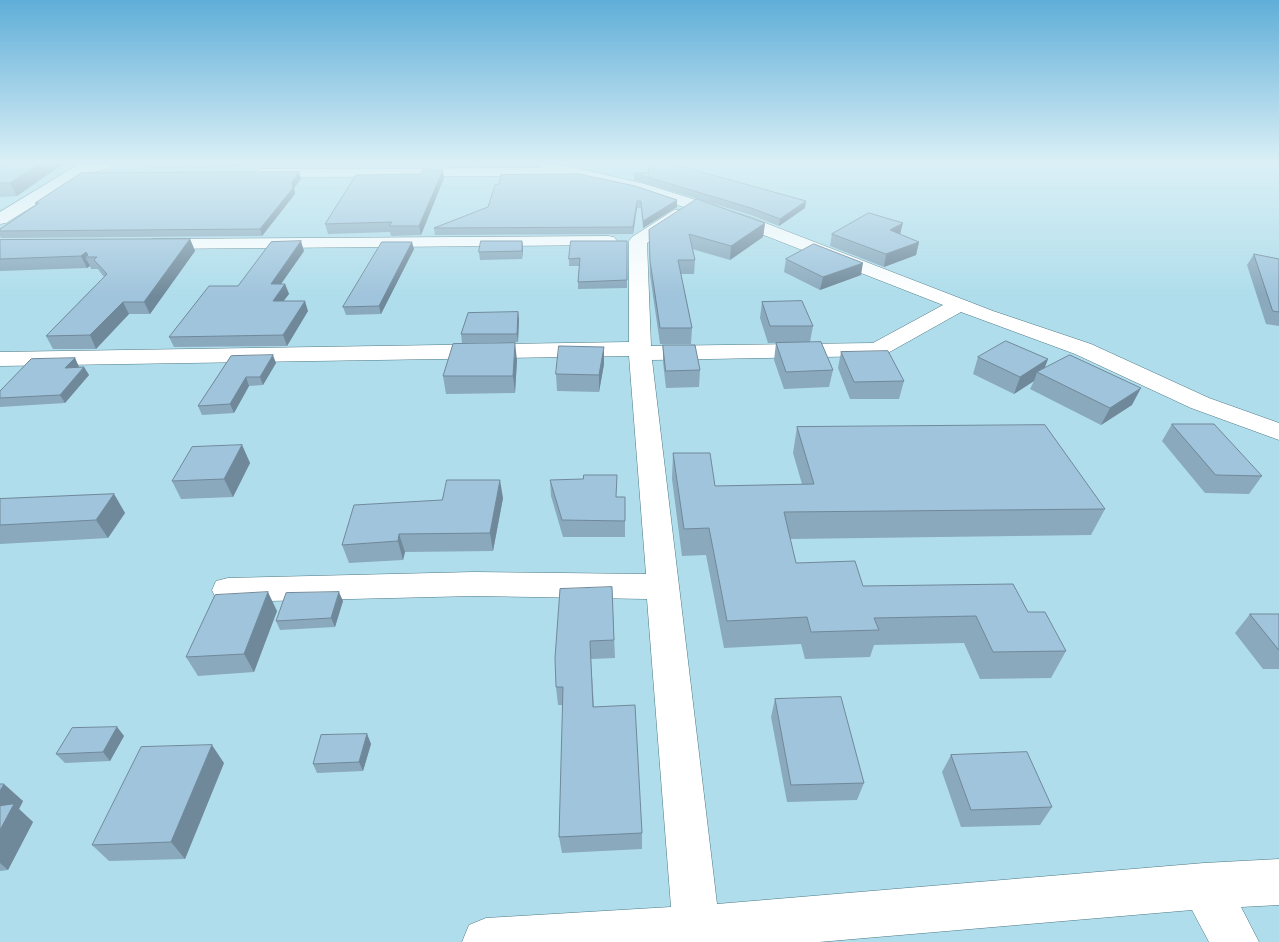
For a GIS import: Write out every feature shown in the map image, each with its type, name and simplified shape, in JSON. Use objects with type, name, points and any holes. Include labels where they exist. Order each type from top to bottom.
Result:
[{"type":"street","points":[[0,219],[18,208]]},
{"type":"street","points":[[140,244],[638,241],[688,208]]},
{"type":"street","points":[[702,208],[744,221],[1082,349],[1200,403],[1279,432]]},
{"type":"street","points":[[638,241],[640,351],[696,929]]},
{"type":"street","points":[[0,359],[640,351],[847,351],[878,349],[959,304]]},
{"type":"street","points":[[228,590],[474,584],[663,587]]},
{"type":"street","points":[[486,942],[696,929],[1204,886],[1279,882]]},
{"type":"street","points":[[1204,886],[1235,942]]},
{"type":"building","points":[[32,208],[277,208],[260,229],[0,231],[0,229]]},
{"type":"building","points":[[335,208],[427,208],[419,226],[389,226],[392,222],[325,224]]},
{"type":"building","points":[[486,208],[636,208],[633,227],[434,228]]},
{"type":"building","points":[[642,208],[664,208],[643,221]]},
{"type":"building","points":[[683,208],[722,208],[765,223],[731,246],[689,234],[695,260],[678,260],[692,328],[660,328],[650,261],[649,230]]},
{"type":"building","points":[[751,208],[796,208],[780,219]]},
{"type":"building","points":[[869,213],[903,223],[890,230],[919,242],[886,254],[832,234]]},
{"type":"building","points":[[190,239],[144,302],[123,302],[90,335],[46,336],[107,274],[94,260],[97,257],[85,257],[88,255],[86,252],[81,256],[0,259],[0,240]]},
{"type":"building","points":[[301,241],[271,284],[285,284],[273,301],[305,301],[283,335],[169,337],[209,286],[238,286],[271,242]]},
{"type":"building","points":[[481,241],[522,241],[522,251],[479,252]]},
{"type":"building","points":[[571,241],[627,241],[627,280],[578,282],[580,258],[569,259]]},
{"type":"building","points":[[382,242],[412,242],[379,306],[343,307]]},
{"type":"building","points":[[814,244],[863,263],[823,277],[786,259]]},
{"type":"building","points":[[1254,254],[1279,259],[1279,312],[1273,311]]},
{"type":"building","points":[[802,301],[813,326],[770,326],[762,302]]},
{"type":"building","points":[[518,312],[517,334],[461,334],[468,313]]},
{"type":"building","points":[[1006,341],[1048,359],[1020,377],[978,357]]},
{"type":"building","points":[[821,342],[833,370],[786,372],[776,343]]},
{"type":"building","points":[[515,343],[513,376],[443,376],[453,344]]},
{"type":"building","points":[[663,345],[695,345],[700,370],[666,371]]},
{"type":"building","points":[[559,346],[604,347],[599,375],[556,374]]},
{"type":"building","points":[[888,351],[904,381],[854,382],[841,352]]},
{"type":"building","points":[[273,355],[260,377],[246,377],[230,404],[198,406],[231,356]]},
{"type":"building","points":[[1070,355],[1141,388],[1110,408],[1037,372]]},
{"type":"building","points":[[75,358],[65,368],[84,367],[60,395],[0,398],[0,391],[31,359]]},
{"type":"building","points":[[1172,424],[1214,424],[1262,476],[1216,475]]},
{"type":"building","points":[[1045,425],[1105,509],[784,512],[796,563],[855,561],[863,586],[1013,584],[1028,612],[1045,612],[1066,651],[993,652],[976,616],[874,618],[879,630],[811,632],[807,617],[727,621],[709,528],[684,529],[673,453],[710,453],[715,486],[814,484],[797,427]]},
{"type":"building","points":[[242,445],[224,479],[172,481],[192,447]]},
{"type":"building","points":[[584,475],[617,475],[616,497],[625,497],[625,521],[562,520],[550,480],[583,479]]},
{"type":"building","points":[[447,480],[500,480],[490,533],[399,534],[398,541],[342,545],[354,505],[442,500]]},
{"type":"building","points":[[114,494],[96,520],[0,525],[0,499]]},
{"type":"building","points":[[612,587],[614,640],[590,641],[593,707],[635,705],[642,833],[559,837],[563,687],[556,687],[555,658],[560,589]]},
{"type":"building","points":[[268,592],[244,654],[186,657],[215,595]]},
{"type":"building","points":[[339,592],[331,618],[276,621],[286,593]]},
{"type":"building","points":[[1250,614],[1279,614],[1279,650]]},
{"type":"building","points":[[841,697],[864,783],[791,785],[775,699]]},
{"type":"building","points":[[117,727],[103,752],[56,754],[72,728]]},
{"type":"building","points":[[367,734],[359,762],[313,764],[321,735]]},
{"type":"building","points":[[212,745],[171,842],[92,845],[141,747]]},
{"type":"building","points":[[1027,752],[1052,807],[971,810],[951,755]]},
{"type":"building","points":[[14,804],[0,830],[0,806]]}]
